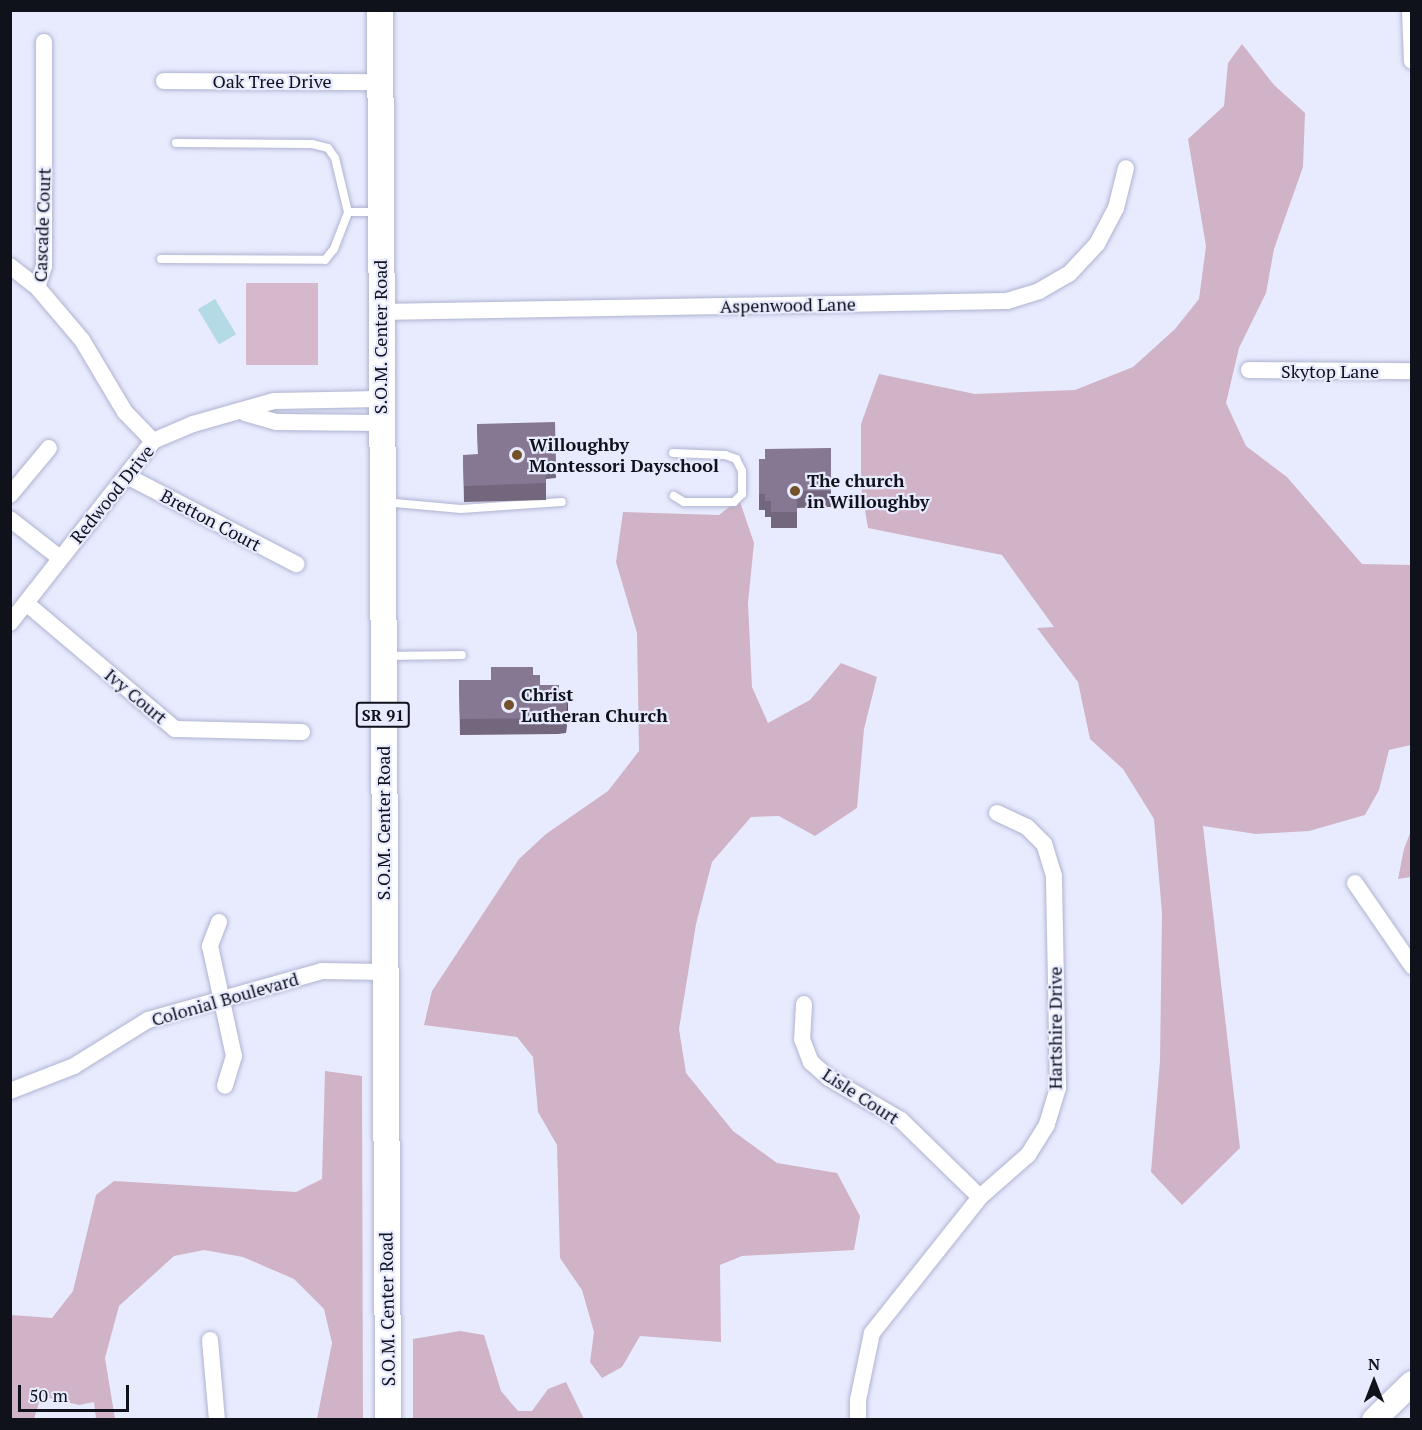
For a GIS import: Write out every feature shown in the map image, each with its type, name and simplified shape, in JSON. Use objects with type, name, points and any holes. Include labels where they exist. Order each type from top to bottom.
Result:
[{"type":"main road","name":"S.O.M. Center Road","points":[[380,10],[379,312],[388,1419]]},
{"type":"main road","points":[[1374,1419],[1412,1383]]},
{"type":"street","points":[[1410,10],[1412,61]]},
{"type":"street","name":"Cascade Court","points":[[44,42],[44,266],[37,287],[82,340],[125,412],[153,441]]},
{"type":"street","name":"Oak Tree Drive","points":[[164,81],[380,82]]},
{"type":"street","name":"Aspenwood Lane","points":[[379,312],[1007,301],[1039,291],[1069,274],[1097,244],[1116,208],[1126,168]]},
{"type":"street","points":[[10,266],[37,287]]},
{"type":"street","name":"Skytop Lane","points":[[1249,370],[1412,371]]},
{"type":"street","name":"Redwood Drive","points":[[10,624],[153,441],[193,424],[245,413],[274,401],[380,411]]},
{"type":"street","name":"Redwood Drive","points":[[245,413],[276,422],[380,411]]},
{"type":"street","points":[[10,495],[49,448]]},
{"type":"street","name":"Bretton Court","points":[[127,476],[296,564]]},
{"type":"street","points":[[10,519],[60,558]]},
{"type":"street","name":"Ivy Court","points":[[26,603],[175,729],[302,732]]},
{"type":"street","name":"Hartshire Drive","points":[[858,1419],[858,1400],[872,1333],[980,1197],[1028,1155],[1047,1124],[1058,1088],[1054,876],[1044,844],[1027,827],[997,813]]},
{"type":"street","points":[[1355,883],[1412,966]]},
{"type":"street","points":[[219,922],[210,945],[234,1056],[225,1086]]},
{"type":"street","name":"Colonial Boulevard","points":[[10,1091],[74,1066],[148,1020],[322,970],[384,972]]},
{"type":"street","name":"Lisle Court","points":[[804,1004],[802,1039],[811,1062],[829,1078],[901,1120],[980,1197]]},
{"type":"street","points":[[210,1340],[217,1419]]},
{"type":"lane","points":[[161,259],[325,260],[334,249],[348,212],[335,158],[328,148],[312,144],[176,143]]},
{"type":"lane","points":[[348,212],[379,212]]},
{"type":"lane","points":[[673,453],[725,455],[736,459],[742,471],[742,494],[734,501],[684,502],[674,496]]},
{"type":"lane","points":[[381,502],[461,509],[562,502]]},
{"type":"lane","points":[[382,656],[462,655]]},
{"type":"shaded area","points":[[1242,44],[1274,85],[1305,113],[1303,167],[1274,249],[1266,293],[1239,348],[1226,403],[1246,446],[1287,477],[1362,564],[1411,565],[1411,745],[1389,750],[1379,790],[1365,815],[1309,831],[1256,834],[1203,826],[1240,1148],[1182,1205],[1151,1172],[1160,1061],[1162,913],[1154,819],[1123,769],[1090,739],[1078,682],[1037,628],[1054,627],[1002,555],[868,528],[861,486],[861,424],[879,374],[975,394],[1075,390],[1133,367],[1175,329],[1199,299],[1206,246],[1188,139],[1224,106],[1228,63]]},
{"type":"shaded area","points":[[246,283],[318,283],[318,365],[246,365]]},
{"type":"shaded area","points":[[739,499],[754,543],[748,603],[752,687],[768,723],[810,700],[841,663],[877,677],[864,729],[857,808],[815,836],[779,816],[751,817],[712,862],[696,924],[679,1029],[686,1073],[733,1131],[777,1163],[837,1173],[860,1216],[854,1250],[742,1256],[720,1265],[721,1342],[640,1336],[622,1367],[602,1378],[590,1362],[594,1332],[582,1290],[560,1258],[557,1145],[538,1112],[533,1057],[517,1037],[424,1025],[432,991],[519,859],[546,834],[608,791],[639,751],[637,633],[616,562],[623,512],[719,515]]},
{"type":"shaded area","points":[[1411,831],[1411,877],[1398,879],[1404,849]]},
{"type":"shaded area","points":[[325,1071],[362,1076],[363,1419],[317,1419],[332,1343],[324,1309],[294,1279],[243,1257],[204,1250],[174,1256],[119,1306],[105,1358],[115,1419],[96,1419],[94,1402],[79,1405],[41,1396],[34,1419],[11,1419],[11,1315],[52,1318],[73,1291],[96,1195],[114,1181],[296,1192],[322,1179]]},
{"type":"shaded area","points":[[460,1331],[484,1335],[501,1391],[518,1411],[532,1411],[548,1389],[566,1382],[584,1419],[413,1419],[413,1339]]},
{"type":"water","points":[[215,299],[236,334],[219,344],[198,309]]},
{"type":"building","name":"Willoughby Montessori Dayschool","points":[[555,422],[556,462],[545,462],[546,483],[464,486],[463,455],[478,454],[477,424]]},
{"type":"building","name":"The church in Willoughby","points":[[831,448],[831,491],[797,491],[797,512],[771,512],[771,501],[765,501],[765,494],[759,494],[759,459],[765,459],[765,449]]},
{"type":"building","name":"Christ Lutheran Church","points":[[491,667],[533,667],[533,675],[540,675],[540,685],[559,685],[559,693],[568,693],[566,717],[460,719],[459,680],[491,680]]},
{"type":"place","name":"Willoughby Montessori Dayschool","points":[[517,455]]},
{"type":"place","name":"The church in Willoughby","points":[[795,491]]},
{"type":"place","name":"Christ Lutheran Church","points":[[509,705]]}]
